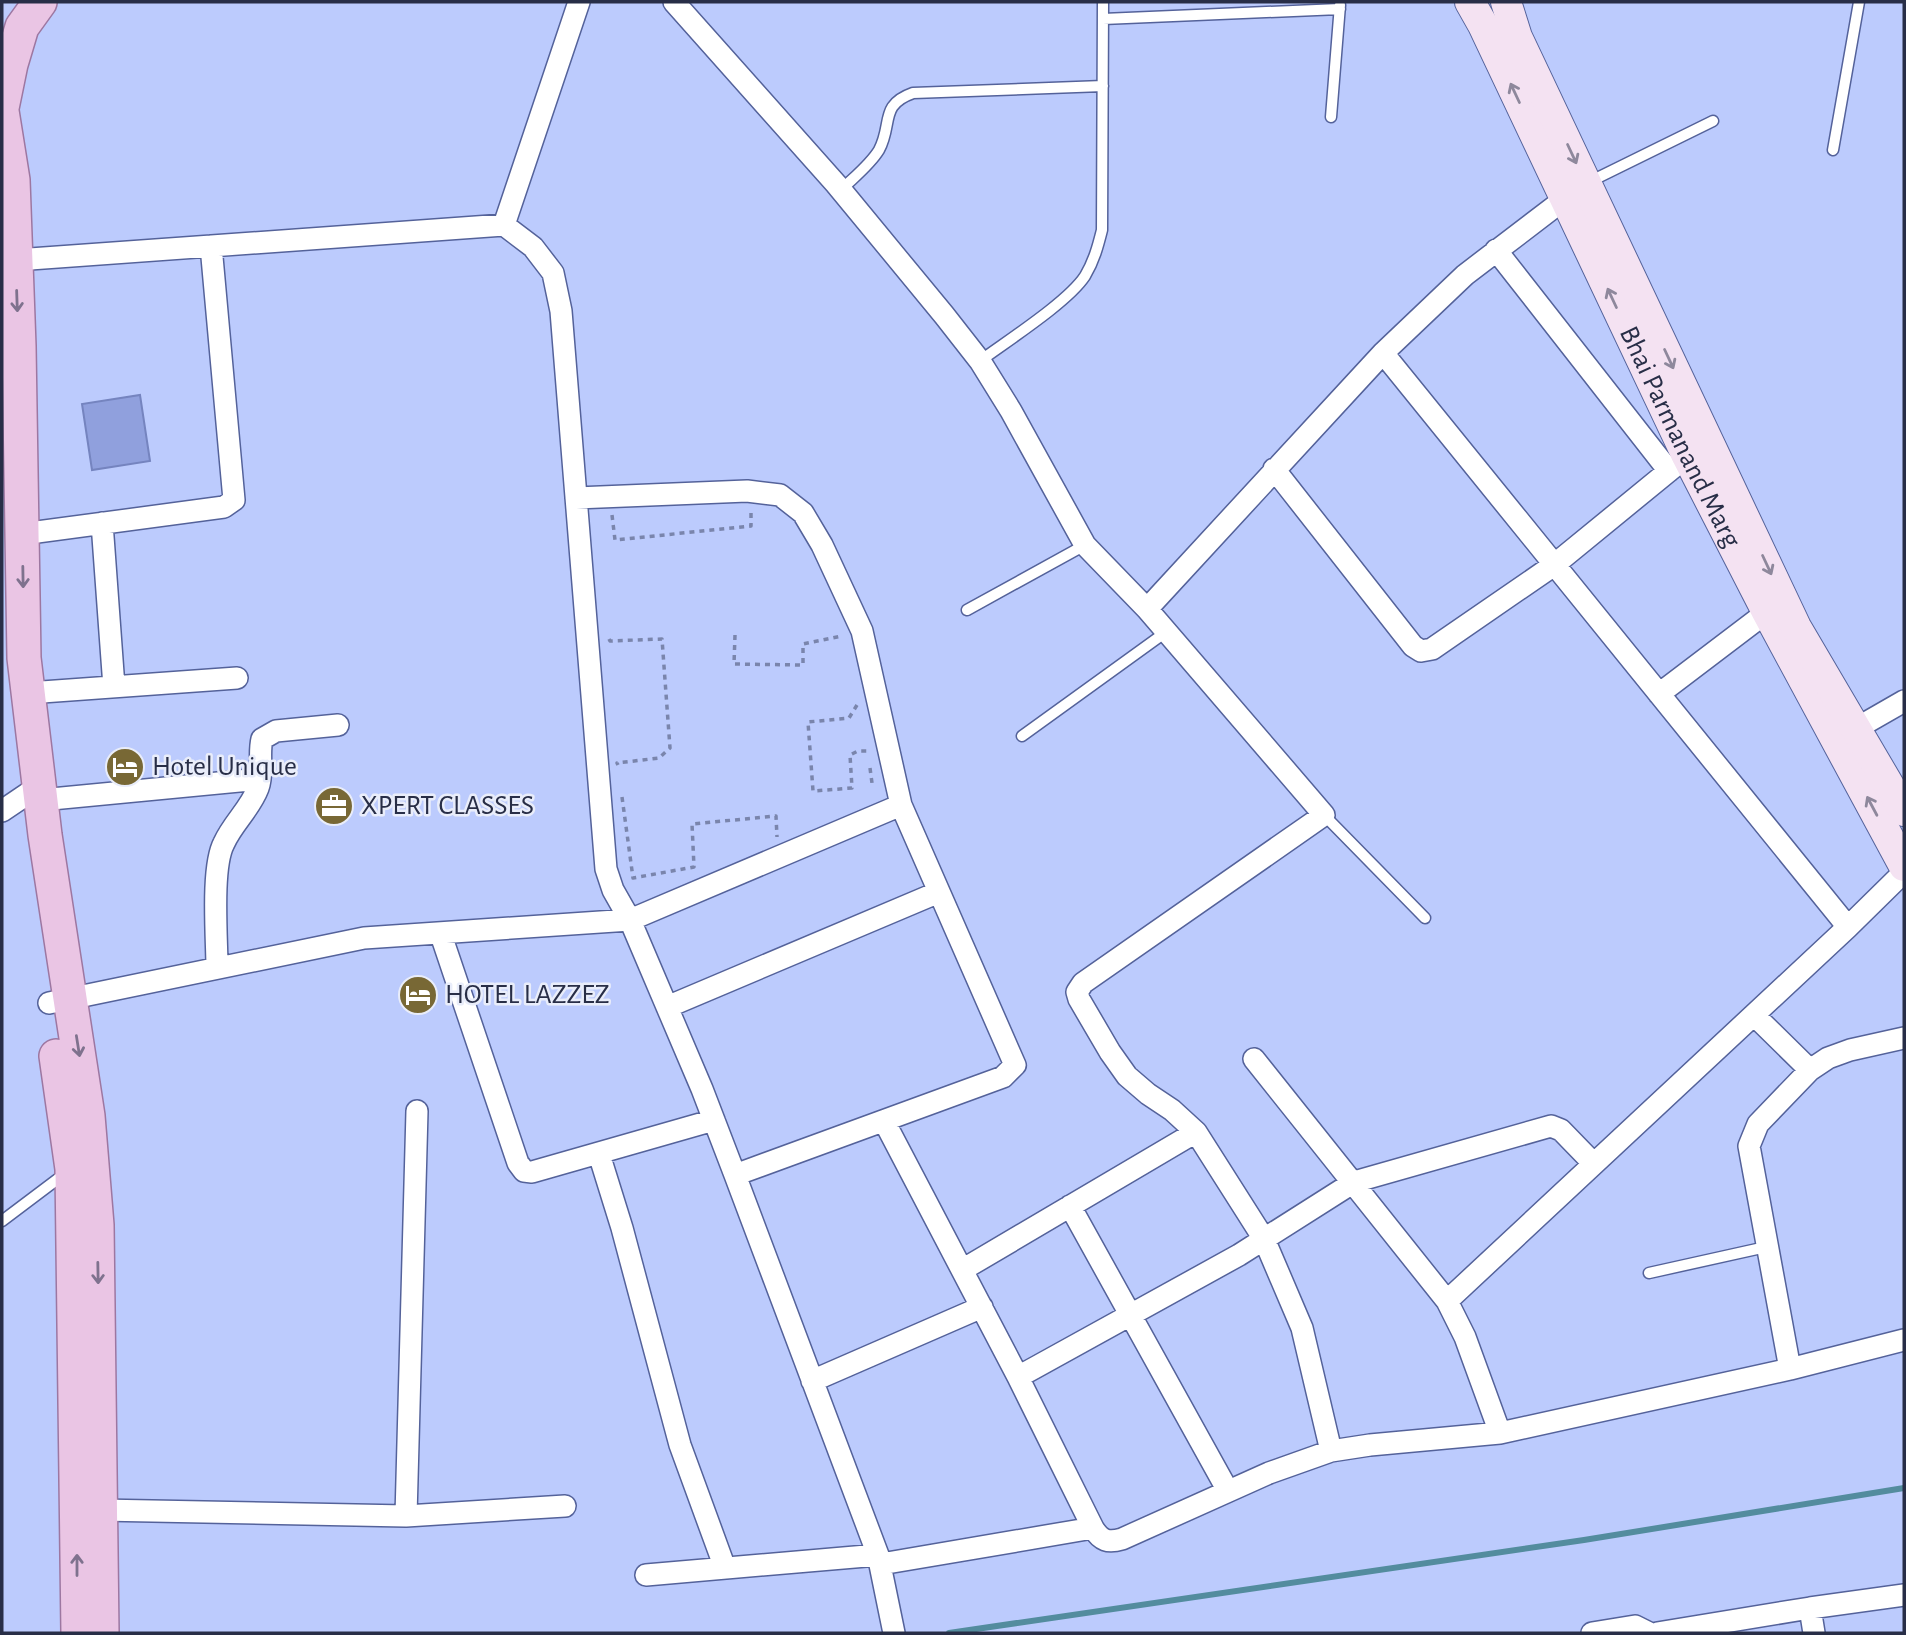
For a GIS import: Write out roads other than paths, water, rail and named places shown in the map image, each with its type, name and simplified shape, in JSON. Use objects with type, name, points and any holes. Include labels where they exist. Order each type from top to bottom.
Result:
[{"type":"main road","points":[[26,798],[28,693],[24,658],[16,260],[13,180],[2,110],[10,64],[22,27],[40,2]]},
{"type":"main road","points":[[2,646],[60,1001],[82,1161],[97,1226],[102,1633]]},
{"type":"main road","points":[[78,1633],[82,1161]]},
{"type":"street","points":[[504,225],[579,2]]},
{"type":"street","points":[[674,2],[841,190],[980,361],[1024,433],[1085,545],[1108,572],[1147,609],[1324,815],[1079,987],[1077,992],[1110,1052],[1127,1076],[1196,1132],[1265,1240],[1302,1328],[1331,1451]]},
{"type":"street","name":"Bhai Parmanand Marg","points":[[1470,2],[1575,190]]},
{"type":"street","name":"Bhai Parmanand Marg","points":[[1506,2],[1575,190],[1688,456],[1767,612],[1904,866]]},
{"type":"street","points":[[1147,609],[1383,353],[1465,275],[1575,190]]},
{"type":"street","points":[[16,260],[504,225],[533,247],[553,273],[561,311],[606,869],[667,1007],[735,1175],[879,1560],[894,1633]]},
{"type":"street","points":[[22,534],[224,507],[234,500],[211,246]]},
{"type":"street","points":[[1274,469],[1413,646],[1421,651],[1433,649],[1554,565],[1688,456],[1496,250]]},
{"type":"street","points":[[1383,353],[1848,928]]},
{"type":"street","name":"Bhai Parmanand Marg","points":[[1688,456],[1796,626],[1904,811]]},
{"type":"street","points":[[576,498],[747,491],[780,495],[803,513],[822,545],[862,631],[901,805],[1015,1065],[1003,1077],[735,1175]]},
{"type":"street","points":[[102,523],[114,687]]},
{"type":"street","points":[[1659,694],[1767,612]]},
{"type":"street","points":[[28,693],[237,678]]},
{"type":"street","points":[[1857,728],[1904,701]]},
{"type":"street","points":[[218,968],[217,864],[222,846],[250,805],[260,779],[262,739],[276,731],[338,725]]},
{"type":"street","points":[[26,798],[260,779]]},
{"type":"street","points":[[60,1001],[364,938],[630,920],[901,805]]},
{"type":"street","points":[[1447,1301],[1848,928],[1904,872]]},
{"type":"street","points":[[667,1007],[939,892]]},
{"type":"street","points":[[441,934],[520,1167],[524,1171],[532,1172],[600,1154],[714,1120]]},
{"type":"street","points":[[1754,1015],[1810,1070]]},
{"type":"street","points":[[1790,1369],[1749,1146],[1758,1124],[1810,1070],[1828,1058],[1850,1050],[1904,1038]]},
{"type":"street","points":[[1254,1059],[1447,1301],[1465,1337],[1500,1433]]},
{"type":"street","points":[[406,1516],[417,1111]]},
{"type":"street","points":[[884,1121],[1018,1377],[1093,1528],[1098,1537],[1108,1542],[1122,1539],[1269,1473],[1331,1451],[1500,1433],[1790,1369],[1904,1340]]},
{"type":"street","points":[[1018,1377],[1265,1240],[1354,1182],[1551,1126],[1561,1130],[1594,1164]]},
{"type":"street","points":[[962,1270],[1196,1132]]},
{"type":"street","points":[[600,1154],[677,1433],[725,1569]]},
{"type":"street","points":[[1070,1206],[1228,1491]]},
{"type":"street","points":[[812,1381],[982,1307]]},
{"type":"street","points":[[100,1510],[406,1516],[565,1506]]},
{"type":"street","points":[[646,1575],[879,1560],[1093,1528]]},
{"type":"street","points":[[1657,1633],[1904,1595]]},
{"type":"street","points":[[1810,1608],[1814,1633]]},
{"type":"street","points":[[1592,1633],[1635,1626],[1649,1633]]},
{"type":"lane","points":[[980,361],[1059,302],[1084,277],[1096,254],[1102,230],[1103,2]]},
{"type":"lane","points":[[1833,150],[1859,2]]},
{"type":"lane","points":[[1103,19],[1340,5],[1331,117]]},
{"type":"lane","points":[[841,190],[879,150],[891,107],[901,97],[913,93],[1102,86]]},
{"type":"lane","points":[[1575,190],[1713,121]]},
{"type":"lane","points":[[967,610],[1085,545]]},
{"type":"lane","points":[[1022,736],[1166,632]]},
{"type":"lane","points":[[1324,815],[1425,918]]},
{"type":"lane","points":[[2,1221],[82,1161]]},
{"type":"lane","points":[[1648,1273],[1766,1247]]},
{"type":"waterway","points":[[949,1633],[1584,1540],[1904,1488]]},
{"type":"place","name":"Hotel Unique","points":[[125,767]]},
{"type":"place","name":"XPERT CLASSES","points":[[334,806]]},
{"type":"place","name":"HOTEL LAZZEZ","points":[[418,995]]}]
